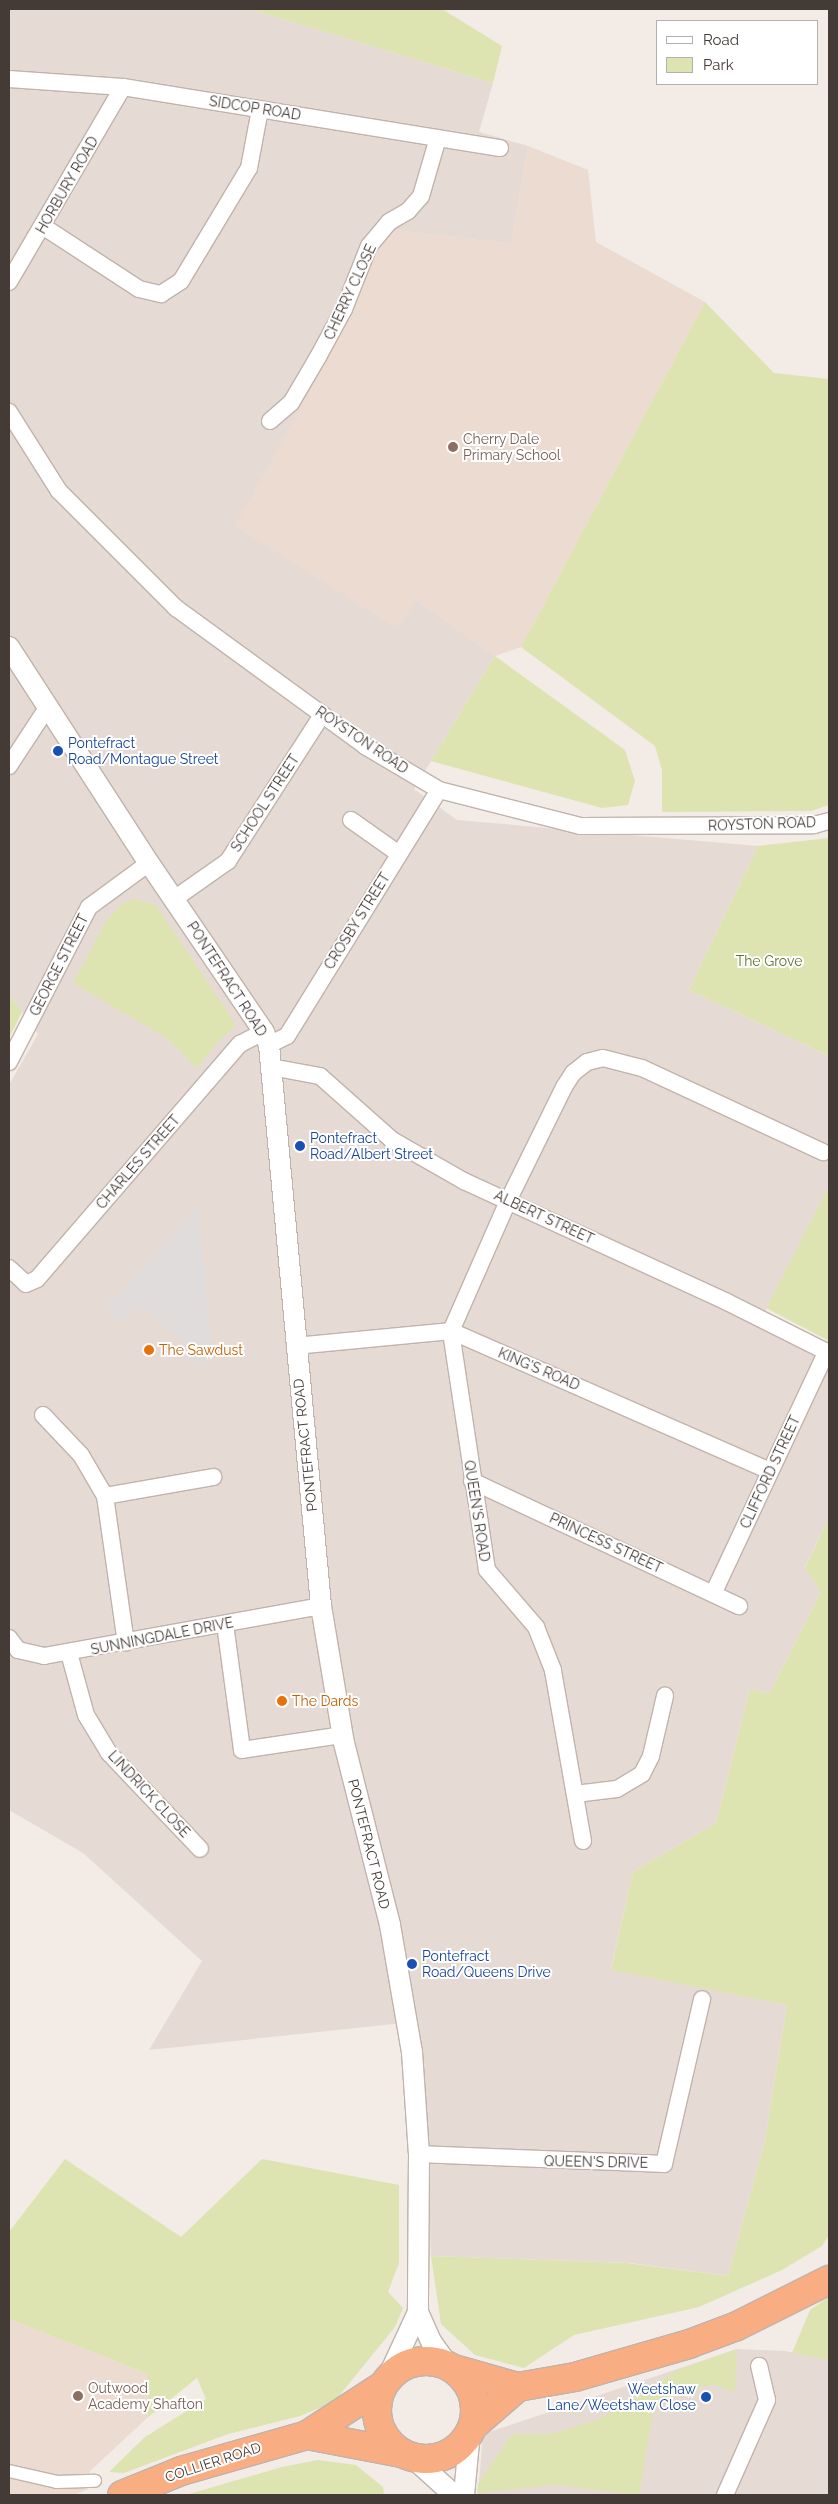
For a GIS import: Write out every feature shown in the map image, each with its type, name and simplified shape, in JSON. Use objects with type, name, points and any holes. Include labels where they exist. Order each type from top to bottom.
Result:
[{"type":"highway","points":[[518,2387],[471,2430],[459,2446],[445,2456],[428,2459],[407,2455],[381,2431],[376,2409],[385,2382],[401,2367],[416,2361],[433,2360],[518,2387],[575,2377],[688,2344],[770,2311],[829,2280]]},
{"type":"highway","points":[[451,2367],[467,2383],[475,2401],[471,2430]]},
{"type":"highway","name":"COLLIER ROAD","points":[[122,2495],[181,2471],[307,2435],[385,2382]]},
{"type":"highway","name":"COLLIER ROAD","points":[[307,2435],[407,2455]]},
{"type":"street","name":"SIDCOP ROAD","points":[[9,79],[124,87],[500,148]]},
{"type":"street","name":"HORBURY ROAD","points":[[9,282],[44,227],[124,87]]},
{"type":"street","points":[[44,227],[139,289],[161,294],[181,281],[249,168],[260,109]]},
{"type":"street","name":"CHERRY CLOSE","points":[[270,421],[291,403],[318,357],[344,308],[369,246],[389,222],[408,211],[421,196],[438,138]]},
{"type":"street","name":"ROYSTON ROAD","points":[[9,412],[59,491],[176,608],[365,746],[439,790],[580,826],[814,825],[829,821]]},
{"type":"street","name":"PONTEFRACT ROAD","points":[[9,647],[266,1039],[271,1067],[320,1606],[342,1735],[390,1926],[412,2052],[418,2154],[418,2312],[432,2343],[451,2367]]},
{"type":"street","points":[[9,766],[48,708]]},
{"type":"street","name":"SCHOOL STREET","points":[[174,899],[228,860],[322,715]]},
{"type":"street","name":"CROSBY STREET","points":[[266,1039],[287,1036],[439,790]]},
{"type":"street","points":[[350,820],[399,854]]},
{"type":"street","name":"GEORGE STREET","points":[[9,1062],[89,907],[149,863]]},
{"type":"street","name":"CHARLES STREET","points":[[11,1270],[26,1284],[37,1279],[240,1044],[266,1039]]},
{"type":"street","points":[[451,1331],[508,1201],[573,1073],[588,1062],[602,1058],[642,1068],[824,1152]]},
{"type":"street","name":"ALBERT STREET","points":[[271,1067],[320,1076],[405,1148],[508,1201],[727,1302],[828,1352]]},
{"type":"street","name":"KING'S ROAD","points":[[295,1346],[451,1331],[770,1471]]},
{"type":"street","name":"QUEEN'S ROAD","points":[[451,1331],[472,1481],[487,1570],[536,1628],[553,1670],[583,1841]]},
{"type":"street","name":"CLIFFORD STREET","points":[[713,1594],[828,1352]]},
{"type":"street","points":[[42,1415],[81,1455],[105,1496],[126,1643]]},
{"type":"street","points":[[105,1496],[213,1477]]},
{"type":"street","name":"PRINCESS STREET","points":[[472,1481],[739,1606]]},
{"type":"street","name":"SUNNINGDALE DRIVE","points":[[9,1638],[18,1650],[44,1656],[126,1643],[320,1606]]},
{"type":"street","points":[[225,1624],[242,1750],[342,1735]]},
{"type":"street","name":"LINDRICK CLOSE","points":[[69,1653],[86,1715],[109,1753],[200,1850]]},
{"type":"street","points":[[575,1794],[617,1789],[642,1774],[651,1756],[665,1696]]},
{"type":"street","name":"QUEEN'S DRIVE","points":[[418,2154],[664,2164],[702,1999]]},
{"type":"street","name":"PONTEFRACT ROAD","points":[[385,2382],[418,2312]]},
{"type":"street","points":[[725,2495],[767,2400],[759,2366]]},
{"type":"street","points":[[464,2495],[471,2430]]},
{"type":"street","points":[[407,2455],[454,2495]]},
{"type":"street","points":[[9,2471],[58,2482],[95,2481]]},
{"type":"shaded area","points":[[9,9],[250,9],[493,83],[479,132],[528,146],[511,244],[388,229],[322,369],[398,628],[415,599],[495,656],[414,789],[457,820],[758,846],[689,990],[829,1056],[829,1186],[759,1324],[829,1360],[829,1517],[805,1567],[821,1592],[769,1694],[750,1689],[716,1823],[633,1872],[611,1969],[787,2005],[765,2140],[728,2276],[631,2263],[431,2256],[426,2108],[414,2019],[394,2024],[149,2050],[202,1961],[83,1853],[9,1810],[9,1085],[38,1034],[9,994]]},
{"type":"shaded area","name":"Cherry Dale Primary School","points":[[528,146],[588,170],[596,242],[705,302],[521,647],[495,656],[415,599],[398,629],[235,526],[322,369],[388,229],[511,244]]},
{"type":"shaded area","points":[[198,1206],[212,1356],[198,1368],[177,1350],[183,1343],[143,1306],[136,1314],[131,1310],[121,1321],[107,1308]]},
{"type":"shaded area","name":"Outwood Academy Shafton","points":[[9,2319],[148,2374],[147,2418],[90,2471],[88,2489],[74,2495],[9,2495]]},
{"type":"shaded area","points":[[737,2349],[785,2351],[829,2360],[829,2495],[478,2495],[483,2434]]},
{"type":"green space","points":[[250,9],[442,9],[502,46],[493,83]]},
{"type":"green space","points":[[705,302],[774,373],[829,379],[829,805],[811,811],[662,812],[662,770],[655,746],[521,647]]},
{"type":"green space","points":[[495,656],[625,750],[635,781],[628,805],[602,808],[431,761]]},
{"type":"green space","name":"The Grove","points":[[829,838],[829,1056],[689,990],[758,846]]},
{"type":"green space","points":[[133,899],[156,905],[234,1022],[234,1028],[219,1040],[197,1068],[168,1039],[73,983],[107,920],[121,905]]},
{"type":"green space","points":[[9,994],[22,1012],[9,1038]]},
{"type":"green space","points":[[829,1186],[829,1341],[766,1308]]},
{"type":"green space","points":[[829,1517],[829,2235],[822,2246],[782,2270],[699,2307],[574,2335],[524,2368],[475,2355],[441,2324],[431,2256],[627,2263],[728,2276],[765,2140],[787,2005],[611,1970],[633,1872],[716,1823],[750,1689],[769,1694],[821,1592],[805,1568]]},
{"type":"green space","points":[[65,2159],[181,2237],[262,2159],[399,2185],[399,2263],[388,2292],[403,2308],[395,2327],[334,2402],[300,2416],[228,2434],[124,2473],[109,2472],[145,2437],[206,2399],[197,2378],[147,2418],[148,2374],[9,2319],[9,2232]]},
{"type":"green space","points":[[829,2297],[829,2360],[792,2353],[810,2310]]},
{"type":"green space","points":[[737,2349],[735,2392],[714,2385],[673,2392],[653,2412],[639,2495],[555,2485],[477,2493],[478,2484],[512,2434],[550,2434],[600,2419],[677,2370]]},
{"type":"green space","points":[[318,2460],[356,2465],[383,2487],[384,2495],[186,2495],[282,2467]]},
{"type":"place","name":"Cherry Dale Primary School","points":[[453,447]]},
{"type":"place","name":"Pontefract Road/Montague Street","points":[[58,751]]},
{"type":"place","name":"Pontefract Road/Albert Street","points":[[300,1146]]},
{"type":"place","name":"The Sawdust","points":[[149,1350]]},
{"type":"place","name":"The Dards","points":[[282,1701]]},
{"type":"place","name":"Pontefract Road/Queens Drive","points":[[412,1964]]},
{"type":"place","name":"Outwood Academy Shafton","points":[[78,2396]]},
{"type":"place","name":"Weetshaw Lane/Weetshaw Close","points":[[706,2397]]}]
